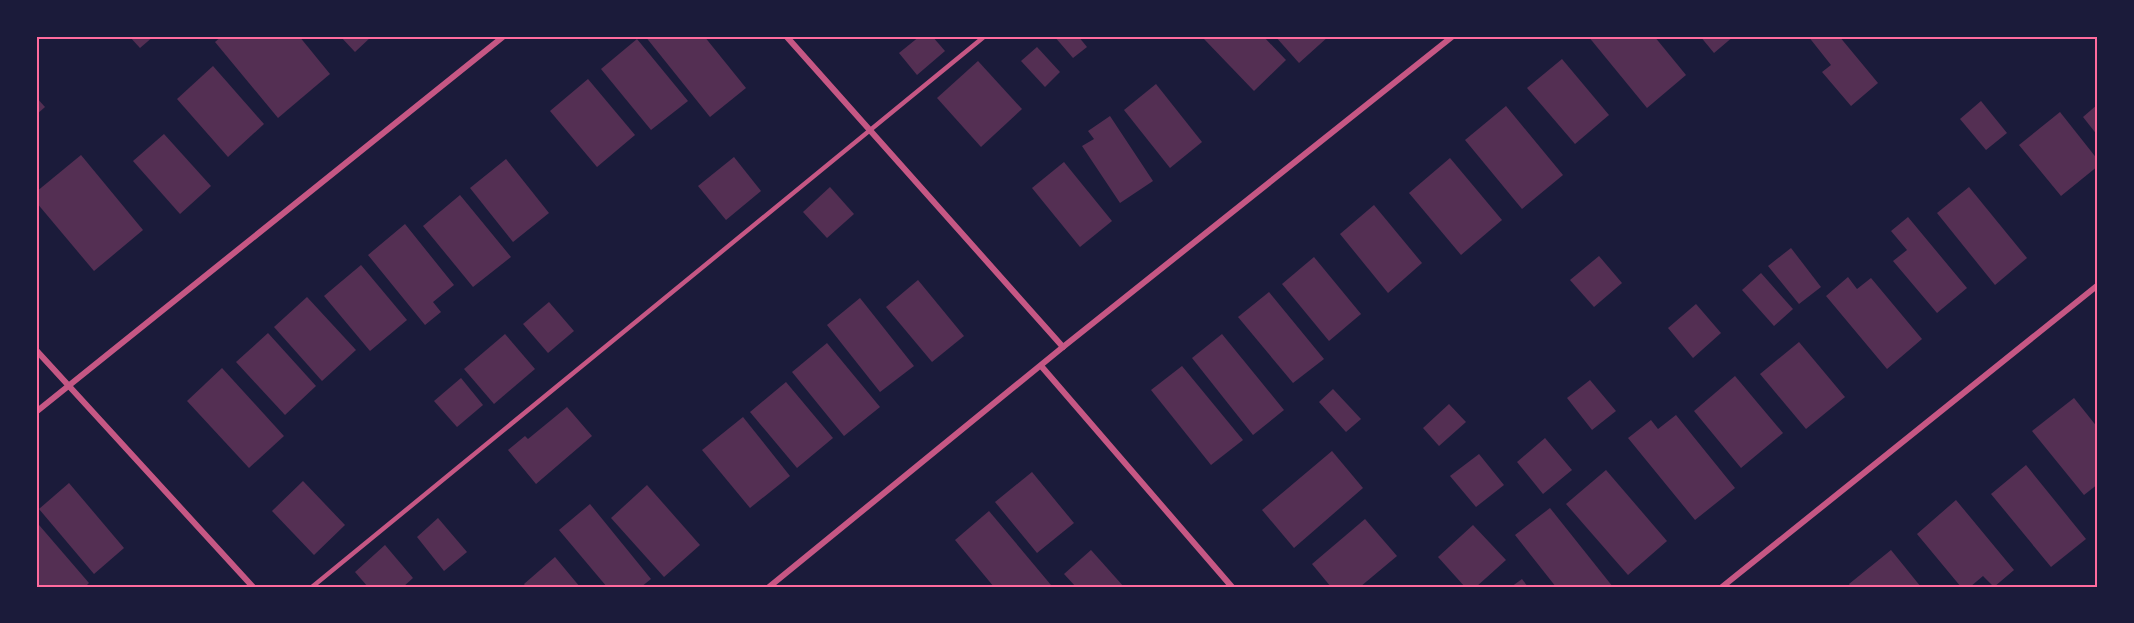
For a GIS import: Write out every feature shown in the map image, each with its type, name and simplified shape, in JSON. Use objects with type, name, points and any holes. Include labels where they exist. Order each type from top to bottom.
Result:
[{"type":"street","points":[[36,412],[504,36]]},
{"type":"street","points":[[786,36],[1063,347]]},
{"type":"street","points":[[769,587],[1063,347],[1453,36]]},
{"type":"street","points":[[1722,587],[2098,285]]},
{"type":"street","points":[[36,350],[253,587]]},
{"type":"street","points":[[1041,367],[1232,587]]},
{"type":"lane","points":[[312,587],[985,36]]},
{"type":"building","points":[[129,36],[154,36],[140,48]]},
{"type":"building","points":[[222,36],[299,36],[330,74],[278,118],[215,42]]},
{"type":"building","points":[[340,36],[372,36],[355,52]]},
{"type":"building","points":[[645,36],[704,36],[746,88],[710,117]]},
{"type":"building","points":[[920,36],[932,36],[945,51],[917,75],[899,53]]},
{"type":"building","points":[[1054,36],[1078,36],[1087,47],[1073,58]]},
{"type":"building","points":[[1207,36],[1263,36],[1286,60],[1254,91],[1204,39]]},
{"type":"building","points":[[1275,36],[1329,36],[1299,63]]},
{"type":"building","points":[[1588,36],[1654,36],[1686,75],[1647,108]]},
{"type":"building","points":[[1700,36],[1734,36],[1714,53]]},
{"type":"building","points":[[1808,36],[1839,36],[1878,83],[1851,106],[1822,72],[1831,65]]},
{"type":"building","points":[[637,39],[688,101],[651,130],[601,69]]},
{"type":"building","points":[[1037,47],[1060,72],[1045,87],[1021,61]]},
{"type":"building","points":[[1562,59],[1609,115],[1575,144],[1527,88]]},
{"type":"building","points":[[978,61],[1022,109],[981,147],[937,98]]},
{"type":"building","points":[[213,66],[264,124],[228,157],[177,99]]},
{"type":"building","points":[[588,79],[635,135],[597,167],[550,111]]},
{"type":"building","points":[[1156,84],[1202,142],[1170,168],[1124,110]]},
{"type":"building","points":[[36,97],[45,107],[36,115]]},
{"type":"building","points":[[1981,101],[2007,133],[1986,150],[1960,119]]},
{"type":"building","points":[[2098,104],[2098,136],[2083,117]]},
{"type":"building","points":[[1506,106],[1563,175],[1522,209],[1465,140]]},
{"type":"building","points":[[2060,112],[2098,160],[2098,166],[2061,196],[2019,145]]},
{"type":"building","points":[[1110,116],[1153,181],[1120,203],[1082,146],[1094,139],[1088,131]]},
{"type":"building","points":[[164,134],[211,186],[180,214],[133,161]]},
{"type":"building","points":[[81,155],[143,230],[94,271],[36,202],[36,192]]},
{"type":"building","points":[[734,157],[761,191],[726,220],[698,186]]},
{"type":"building","points":[[1450,158],[1502,220],[1461,255],[1409,193]]},
{"type":"building","points":[[506,159],[549,213],[513,242],[470,188]]},
{"type":"building","points":[[1064,162],[1112,221],[1080,247],[1032,188]]},
{"type":"building","points":[[830,187],[854,214],[827,238],[803,212]]},
{"type":"building","points":[[1969,187],[2027,258],[1995,285],[1937,213]]},
{"type":"building","points":[[460,195],[511,257],[473,287],[423,226]]},
{"type":"building","points":[[1374,205],[1422,263],[1388,293],[1340,234]]},
{"type":"building","points":[[1908,217],[1967,288],[1937,313],[1893,261],[1907,250],[1891,231]]},
{"type":"building","points":[[405,224],[454,285],[433,302],[441,312],[425,325],[368,255]]},
{"type":"building","points":[[1791,248],[1821,287],[1799,304],[1768,266]]},
{"type":"building","points":[[1599,256],[1622,283],[1594,307],[1570,280]]},
{"type":"building","points":[[1314,257],[1361,314],[1329,341],[1282,284]]},
{"type":"building","points":[[361,265],[407,320],[370,351],[324,296]]},
{"type":"building","points":[[1761,273],[1793,309],[1774,326],[1742,290]]},
{"type":"building","points":[[1848,277],[1857,289],[1871,278],[1922,339],[1887,369],[1826,296]]},
{"type":"building","points":[[918,280],[964,336],[932,362],[886,307]]},
{"type":"building","points":[[1269,292],[1324,359],[1293,383],[1238,317]]},
{"type":"building","points":[[307,297],[356,350],[322,381],[274,327]]},
{"type":"building","points":[[860,298],[914,366],[880,392],[827,325]]},
{"type":"building","points":[[549,302],[574,331],[548,353],[523,324]]},
{"type":"building","points":[[1696,304],[1721,333],[1693,358],[1668,328]]},
{"type":"building","points":[[268,333],[316,386],[285,415],[236,362]]},
{"type":"building","points":[[505,334],[535,369],[494,404],[464,369]]},
{"type":"building","points":[[1222,334],[1284,410],[1253,435],[1192,358]]},
{"type":"building","points":[[1799,342],[1845,397],[1806,429],[1760,374]]},
{"type":"building","points":[[827,343],[880,407],[844,436],[792,372]]},
{"type":"building","points":[[1182,366],[1243,440],[1211,465],[1151,390]]},
{"type":"building","points":[[222,368],[284,436],[249,468],[187,401]]},
{"type":"building","points":[[1735,376],[1783,433],[1741,468],[1694,411]]},
{"type":"building","points":[[461,378],[483,405],[457,427],[434,401]]},
{"type":"building","points":[[1590,380],[1616,411],[1592,430],[1567,398]]},
{"type":"building","points":[[786,382],[833,438],[797,468],[750,412]]},
{"type":"building","points":[[1333,389],[1361,419],[1346,432],[1319,402]]},
{"type":"building","points":[[2074,398],[2098,428],[2098,484],[2084,495],[2032,431]]},
{"type":"building","points":[[1449,404],[1466,422],[1439,446],[1423,428]]},
{"type":"building","points":[[567,407],[592,436],[536,484],[508,450],[525,436],[528,439]]},
{"type":"building","points":[[1676,415],[1735,488],[1695,520],[1628,438],[1651,420],[1658,429]]},
{"type":"building","points":[[743,417],[790,476],[750,508],[702,450]]},
{"type":"building","points":[[1545,438],[1572,470],[1543,494],[1517,462]]},
{"type":"building","points":[[1332,451],[1363,488],[1294,548],[1262,510]]},
{"type":"building","points":[[1479,454],[1504,485],[1476,507],[1450,476]]},
{"type":"building","points":[[2026,465],[2086,539],[2051,567],[1991,494]]},
{"type":"building","points":[[1606,470],[1667,541],[1628,575],[1566,504]]},
{"type":"building","points":[[1032,472],[1074,523],[1037,553],[995,502]]},
{"type":"building","points":[[303,481],[345,525],[314,555],[272,511]]},
{"type":"building","points":[[69,483],[124,548],[94,574],[39,509]]},
{"type":"building","points":[[647,485],[700,545],[664,577],[611,518]]},
{"type":"building","points":[[1956,500],[2014,570],[1994,587],[1983,576],[1970,587],[1961,587],[1917,534]]},
{"type":"building","points":[[590,504],[651,579],[641,587],[607,587],[559,530]]},
{"type":"building","points":[[1550,508],[1613,587],[1556,587],[1515,535]]},
{"type":"building","points":[[989,511],[1051,585],[1049,587],[994,587],[955,540]]},
{"type":"building","points":[[438,518],[467,552],[444,571],[417,537]]},
{"type":"building","points":[[1365,519],[1397,556],[1360,587],[1331,587],[1312,564]]},
{"type":"building","points":[[39,525],[89,583],[85,587],[39,587],[36,583],[36,527]]},
{"type":"building","points":[[1473,525],[1506,560],[1476,587],[1465,587],[1438,557]]},
{"type":"building","points":[[385,545],[413,578],[403,587],[368,587],[355,572]]},
{"type":"building","points":[[1091,550],[1124,587],[1076,587],[1064,574]]},
{"type":"building","points":[[1891,550],[1921,587],[1851,587],[1849,584]]},
{"type":"building","points":[[555,557],[580,587],[526,587],[524,584]]},
{"type":"building","points":[[1522,579],[1528,587],[1511,587]]}]
